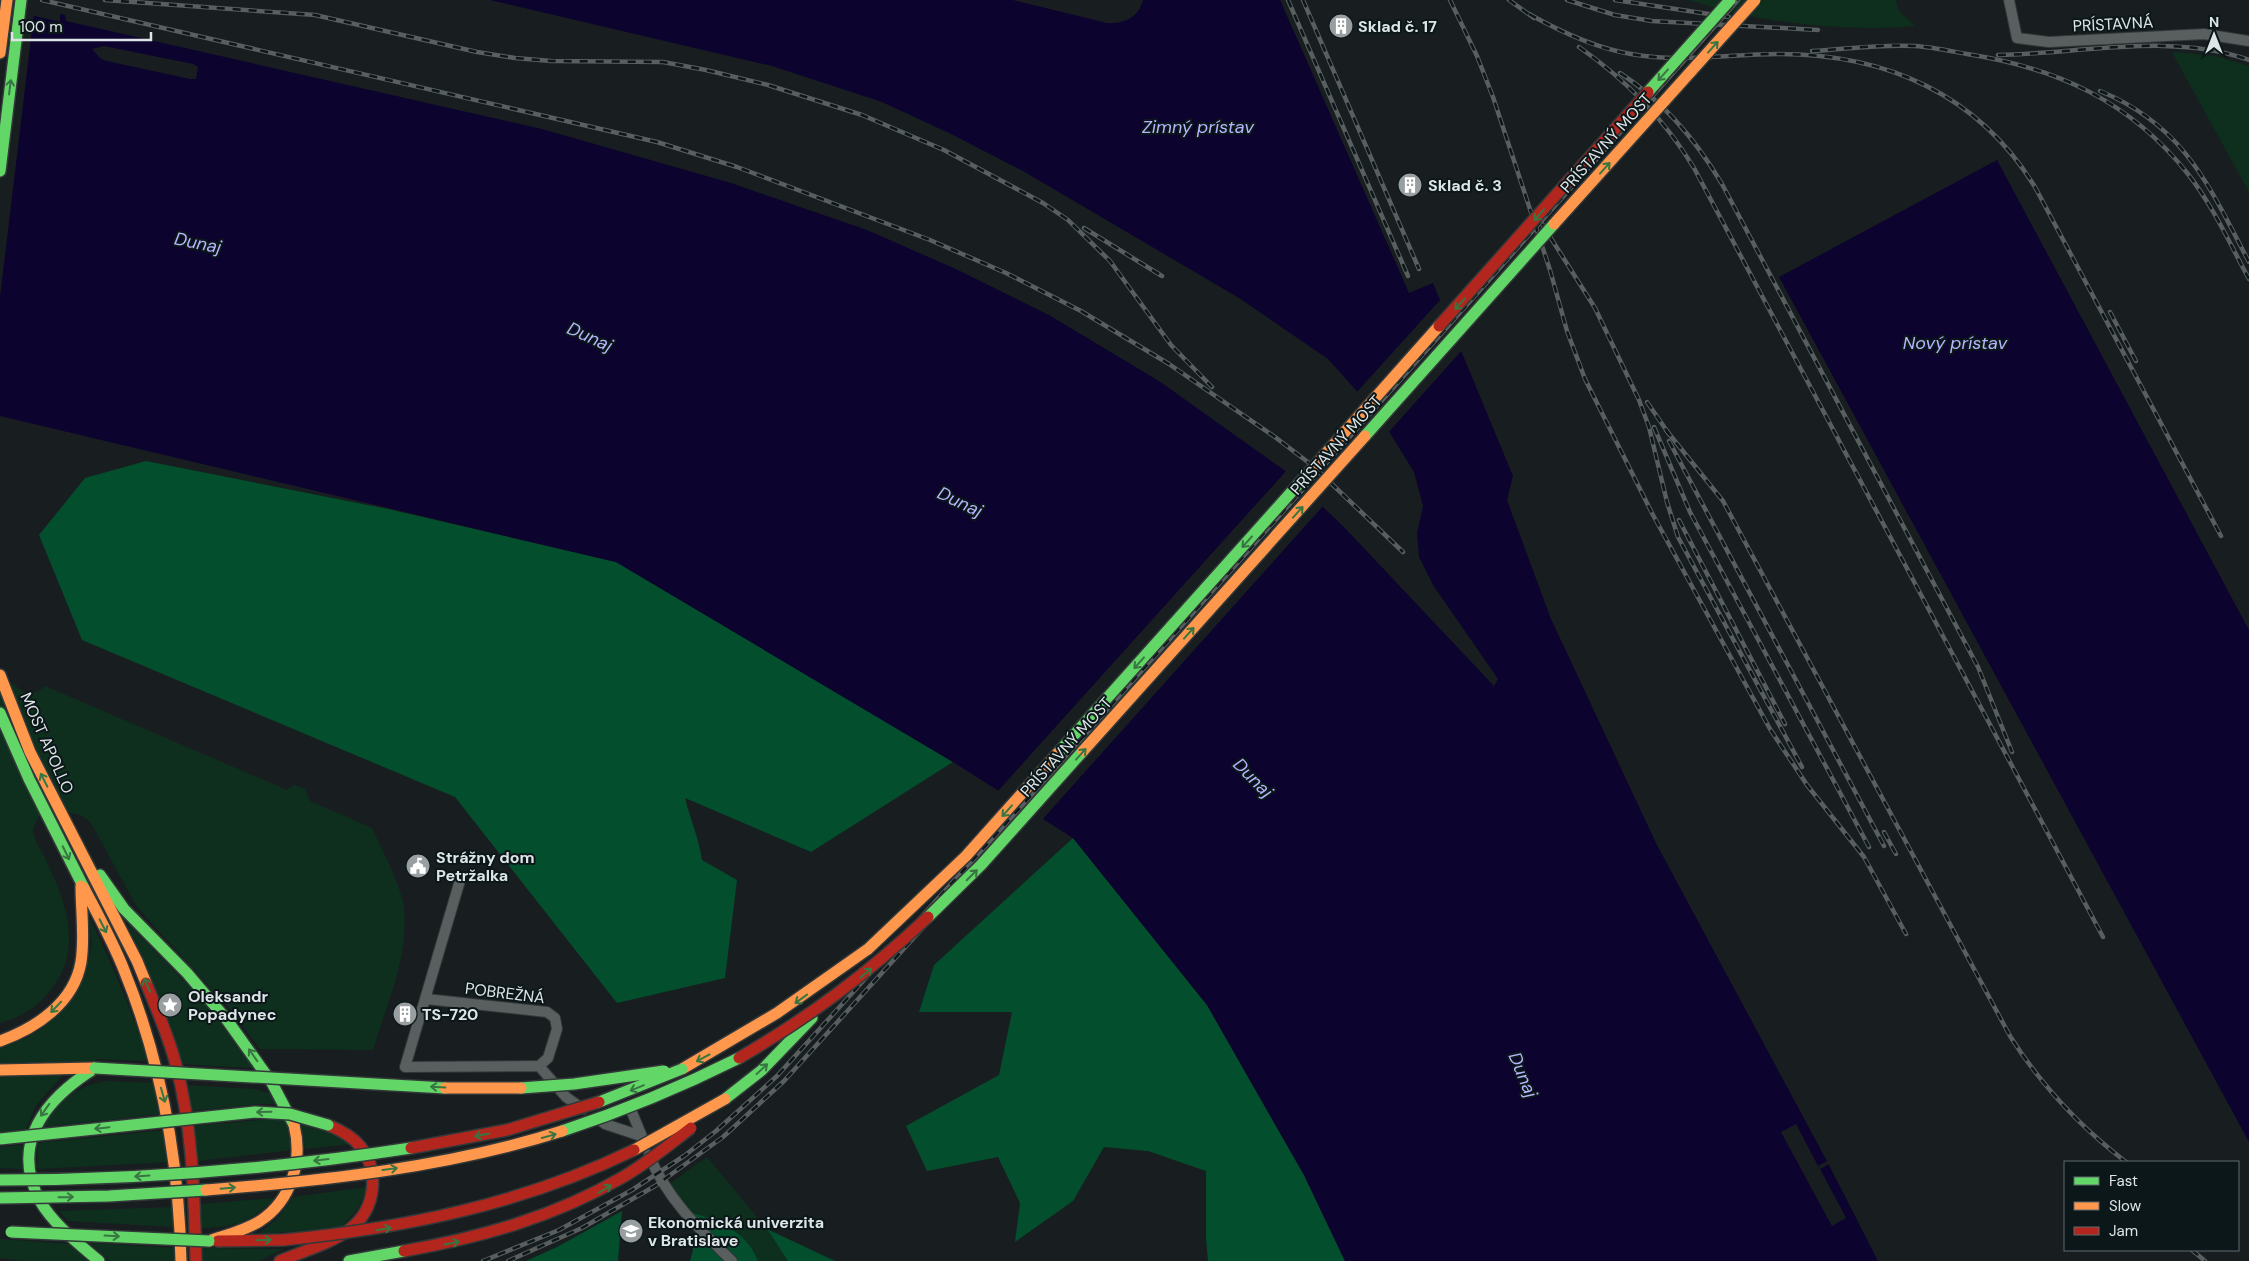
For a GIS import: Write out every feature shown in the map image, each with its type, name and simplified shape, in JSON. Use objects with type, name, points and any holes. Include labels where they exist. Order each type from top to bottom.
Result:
[{"type":"main road","points":[[0,53],[7,0]]},
{"type":"main road","points":[[0,170],[22,0]]},
{"type":"main road","name":"PRÍSTAVNÝ MOST","points":[[0,1180],[119,1178],[242,1169],[451,1142],[507,1130],[558,1116],[640,1087],[682,1068],[733,1041],[796,1003],[868,949],[966,856],[1730,0]]},
{"type":"main road","name":"PRÍSTAVNÝ MOST","points":[[827,1002],[880,962],[937,909],[1017,826],[1755,0]]},
{"type":"main road","name":"MOST APOLLO","points":[[0,675],[30,752],[78,845]]},
{"type":"main road","name":"MOST APOLLO","points":[[0,713],[19,761],[123,968],[152,1051],[173,1143],[180,1218],[180,1261]]},
{"type":"main road","points":[[78,845],[124,908],[195,981],[226,1018],[277,1091],[294,1125],[296,1166],[280,1203],[264,1218],[209,1241]]},
{"type":"main road","points":[[78,845],[140,969],[162,1022],[176,1064],[189,1127],[194,1183],[196,1261]]},
{"type":"main road","points":[[0,1041],[31,1028],[44,1018],[56,1008],[74,982],[81,966],[81,882]]},
{"type":"main road","points":[[349,1261],[486,1235],[574,1204],[600,1192],[654,1157],[762,1070],[827,1002]]},
{"type":"main road","points":[[0,1198],[120,1196],[254,1186],[395,1168],[512,1146],[613,1115],[688,1084],[764,1044],[827,1002]]},
{"type":"main road","points":[[0,1070],[95,1068],[453,1088],[521,1088],[574,1084],[682,1068]]},
{"type":"main road","points":[[95,1068],[65,1087],[45,1108],[35,1127],[29,1160],[33,1185],[41,1202],[58,1223],[99,1261]]},
{"type":"main road","points":[[5,1231],[209,1241],[283,1240],[326,1237],[406,1225],[484,1207],[533,1192],[613,1160],[651,1142],[725,1099]]},
{"type":"main road","points":[[0,1139],[255,1112],[305,1116],[328,1125],[354,1139],[366,1153],[373,1184],[369,1203],[361,1218],[352,1228],[280,1261]]},
{"type":"street","name":"PRÍSTAVNÁ","points":[[2009,0],[2017,38],[2048,42],[2204,34],[2249,41]]},
{"type":"street","points":[[461,876],[405,1067],[539,1066],[566,1097],[605,1124],[641,1136]]},
{"type":"street","name":"POBREŽNÁ","points":[[426,999],[552,1014],[555,1018],[557,1029],[548,1058],[539,1066]]},
{"type":"street","points":[[631,1110],[657,1174],[679,1208],[732,1261]]},
{"type":"green space","points":[[1688,0],[1896,0],[1898,10],[1915,26],[1849,28],[1805,24],[1734,13]]},
{"type":"green space","points":[[2172,52],[2216,56],[2249,66],[2249,192]]},
{"type":"green space","points":[[146,461],[388,509],[616,562],[953,762],[811,852],[685,798],[702,860],[737,880],[725,978],[617,1003],[455,797],[82,640],[39,535],[85,478]]},
{"type":"green space","points":[[0,680],[15,684],[25,693],[37,692],[45,686],[287,790],[294,785],[305,789],[310,801],[372,828],[400,891],[403,901],[405,927],[400,963],[373,1050],[260,1049],[222,998],[216,994],[137,907],[91,823],[80,815],[66,813],[39,816],[33,828],[35,839],[58,888],[68,922],[67,955],[62,971],[48,994],[36,1005],[16,1018],[0,1023]]},
{"type":"green space","points":[[1073,838],[1207,1005],[1304,1175],[1345,1261],[1208,1261],[1206,1171],[1148,1151],[1104,1147],[1073,1201],[1015,1242],[1020,1203],[998,1157],[927,1171],[906,1126],[999,1075],[1012,1012],[919,1012],[934,965]]},
{"type":"green space","points":[[89,917],[121,988],[148,1061],[96,1059],[96,1062],[0,1063],[0,1048],[28,1037],[47,1025],[83,979],[92,945]]},
{"type":"green space","points":[[127,923],[207,1005],[254,1068],[182,1064],[171,1026]]},
{"type":"green space","points":[[63,1075],[36,1105],[25,1131],[0,1132],[0,1077]]},
{"type":"green space","points":[[109,1081],[154,1083],[161,1114],[43,1127],[55,1109],[70,1095],[88,1086]]},
{"type":"green space","points":[[187,1085],[255,1089],[271,1094],[277,1104],[258,1104],[192,1111]]},
{"type":"green space","points":[[273,1119],[286,1121],[292,1150],[197,1161],[194,1126]]},
{"type":"green space","points":[[300,1124],[326,1131],[351,1144],[305,1149]]},
{"type":"green space","points":[[165,1130],[170,1162],[37,1169],[38,1143]]},
{"type":"green space","points":[[22,1145],[23,1169],[0,1168],[0,1147]]},
{"type":"green space","points":[[707,1157],[767,1229],[788,1261],[758,1261],[753,1250],[739,1234],[689,1210],[661,1190]]},
{"type":"green space","points":[[367,1187],[356,1210],[340,1228],[258,1234],[276,1220],[293,1197]]},
{"type":"green space","points":[[276,1198],[258,1213],[242,1222],[201,1228],[200,1204]]},
{"type":"green space","points":[[174,1207],[175,1227],[68,1221],[59,1211]]},
{"type":"green space","points":[[622,1211],[618,1261],[526,1261],[557,1247]]},
{"type":"green space","points":[[691,1212],[712,1219],[731,1229],[747,1242],[758,1261],[690,1261],[693,1250],[691,1239],[699,1226]]},
{"type":"green space","points":[[767,1229],[835,1261],[788,1261]]},
{"type":"green space","points":[[0,1239],[71,1244],[91,1261],[23,1261],[0,1258]]},
{"type":"green space","points":[[90,1243],[174,1248],[174,1261],[110,1261]]},
{"type":"green space","points":[[202,1248],[284,1249],[258,1261],[202,1261]]},
{"type":"water","points":[[490,0],[1013,0],[1113,23],[1130,19],[1138,11],[1143,0],[1280,0],[1409,293],[1433,283],[1513,476],[1507,500],[1551,619],[1657,845],[1828,1163],[1878,1261],[1345,1261],[1304,1175],[1207,1005],[1073,838],[953,762],[616,562],[0,416],[0,8],[60,22],[60,14],[65,15],[66,21],[542,129],[731,183],[867,230],[956,269],[1049,315],[1159,381],[1284,470],[1344,527],[1494,686],[1498,679],[1433,585],[1419,557],[1417,533],[1423,506],[1414,472],[1380,417],[1328,359],[1239,298],[1023,171],[951,134],[882,102],[772,66]]},
{"type":"water","name":"Nový prístav","points":[[1997,160],[2249,630],[2249,1142],[1779,277]]},
{"type":"pier","points":[[0,6],[34,13],[0,297]]},
{"type":"pier","points":[[104,46],[193,64],[198,67],[196,79],[101,59],[92,49]]},
{"type":"pier","points":[[1442,298],[1463,349],[1387,434],[1378,419],[1356,393]]},
{"type":"pier","points":[[1287,470],[1324,505],[1041,821],[997,792]]},
{"type":"pier","points":[[1796,1124],[1818,1166],[1829,1160],[1831,1163],[1820,1169],[1846,1218],[1832,1226],[1781,1132]]},
{"type":"railway","points":[[42,0],[657,142],[737,167],[930,240],[1006,273],[1081,311],[1169,364],[1275,437],[1313,466],[1403,552]]},
{"type":"railway","points":[[105,0],[315,15],[477,52],[515,58],[551,61],[663,62],[768,85],[862,115],[944,150],[1043,203],[1068,220],[1110,261],[1171,345],[1212,387]]},
{"type":"railway","points":[[1288,0],[1408,276]]},
{"type":"railway","points":[[1303,0],[1419,269]]},
{"type":"railway","points":[[1450,0],[1477,56],[1493,97],[1550,270],[1567,331],[1585,379],[1653,515],[1770,729],[1807,785],[1864,857],[1906,934]]},
{"type":"railway","points":[[1509,0],[1534,18]]},
{"type":"railway","points":[[1567,0],[1615,15],[1652,21],[1818,30]]},
{"type":"railway","points":[[1615,0],[1729,17]]},
{"type":"railway","points":[[483,1261],[559,1230],[632,1190],[684,1156],[716,1131],[777,1076],[1009,820],[1738,0]]},
{"type":"railway","points":[[508,1261],[582,1228],[655,1186],[723,1137],[784,1081],[1016,825],[1749,0]]},
{"type":"railway","points":[[1529,14],[1553,27],[1604,48],[1649,57],[1686,58],[1779,54],[1818,56],[1856,62],[1892,72],[1926,86],[1957,104],[1986,127],[2012,155],[2035,187],[2221,536]]},
{"type":"railway","points":[[1812,51],[1889,46],[1934,48],[2000,60],[2031,68],[2090,92],[2142,126],[2166,148],[2197,186],[2249,279]]},
{"type":"railway","points":[[1998,55],[2157,46],[2189,47],[2249,60]]},
{"type":"railway","points":[[1579,47],[1596,59],[1643,102],[1670,133],[1694,168],[2103,937]]},
{"type":"railway","points":[[1620,73],[1650,96],[1677,122],[1701,152],[1722,184],[1978,667],[2012,752]]},
{"type":"railway","points":[[2100,91],[2129,105],[2154,122],[2174,140],[2207,184],[2249,262]]},
{"type":"railway","points":[[1542,224],[1595,308],[1639,400],[1649,427],[1667,502],[1678,537],[1802,767]]},
{"type":"railway","points":[[1084,228],[1162,276]]},
{"type":"railway","points":[[2110,312],[2136,361]]},
{"type":"railway","points":[[1647,402],[1669,434]]},
{"type":"railway","points":[[1654,427],[1690,512],[1869,847]]},
{"type":"railway","points":[[1666,430],[1723,501],[2010,1036],[2062,1104],[2077,1120],[2125,1161]]},
{"type":"railway","points":[[1669,441],[1884,846]]},
{"type":"railway","points":[[1679,520],[1785,724]]},
{"type":"railway","points":[[1884,832],[1896,854]]},
{"type":"railway","points":[[2193,1251],[2205,1261]]},
{"type":"traffic: fast","points":[[0,171],[21,0]]},
{"type":"traffic: fast","points":[[1648,92],[1730,0]]},
{"type":"traffic: fast","points":[[1365,436],[1554,224]]},
{"type":"traffic: fast","points":[[1058,753],[1312,469]]},
{"type":"traffic: fast","points":[[0,713],[29,779],[84,888]]},
{"type":"traffic: fast","points":[[928,917],[981,865],[1083,751]]},
{"type":"traffic: fast","points":[[100,875],[124,909],[187,973],[227,1020],[272,1083],[294,1125]]},
{"type":"traffic: fast","points":[[725,1099],[762,1070],[812,1018]]},
{"type":"traffic: fast","points":[[562,1131],[652,1098],[739,1058]]},
{"type":"traffic: fast","points":[[95,1068],[62,1093],[48,1108],[38,1124],[31,1141],[29,1160],[31,1180],[46,1210],[67,1233],[99,1261]]},
{"type":"traffic: fast","points":[[95,1068],[445,1088]]},
{"type":"traffic: fast","points":[[599,1102],[682,1069]]},
{"type":"traffic: fast","points":[[521,1088],[574,1084],[664,1071]]},
{"type":"traffic: fast","points":[[0,1139],[255,1112],[290,1114],[328,1125]]},
{"type":"traffic: fast","points":[[0,1180],[103,1178],[206,1172],[309,1162],[411,1148]]},
{"type":"traffic: fast","points":[[0,1198],[109,1196],[206,1190]]},
{"type":"traffic: fast","points":[[11,1232],[209,1241]]},
{"type":"traffic: fast","points":[[349,1261],[404,1251]]},
{"type":"traffic: slow","points":[[0,53],[7,0]]},
{"type":"traffic: slow","points":[[1554,224],[1755,0]]},
{"type":"traffic: slow","points":[[1312,469],[1439,326]]},
{"type":"traffic: slow","points":[[1083,751],[1365,436]]},
{"type":"traffic: slow","points":[[0,675],[30,752],[137,961],[146,983]]},
{"type":"traffic: slow","points":[[868,949],[966,856],[1058,753]]},
{"type":"traffic: slow","points":[[0,1041],[27,1029],[51,1012],[62,1002],[77,977],[81,962],[83,934],[81,886]]},
{"type":"traffic: slow","points":[[84,888],[124,970],[149,1041],[166,1113],[172,1150],[177,1187],[181,1261]]},
{"type":"traffic: slow","points":[[682,1069],[777,1013],[868,949]]},
{"type":"traffic: slow","points":[[0,1070],[94,1068]]},
{"type":"traffic: slow","points":[[445,1088],[521,1088]]},
{"type":"traffic: slow","points":[[634,1150],[725,1099]]},
{"type":"traffic: slow","points":[[209,1241],[260,1221],[280,1202],[287,1191],[296,1165],[297,1152],[294,1125]]},
{"type":"traffic: slow","points":[[206,1190],[386,1171],[475,1154],[519,1144],[562,1131]]},
{"type":"traffic: jam","points":[[1439,326],[1648,92]]},
{"type":"traffic: jam","points":[[739,1058],[838,993],[883,957],[928,917]]},
{"type":"traffic: jam","points":[[146,983],[170,1044],[182,1089],[192,1162],[196,1261]]},
{"type":"traffic: jam","points":[[411,1148],[507,1130],[599,1102]]},
{"type":"traffic: jam","points":[[280,1261],[325,1243],[350,1229],[359,1221],[370,1201],[372,1178],[371,1167],[366,1156],[353,1139],[328,1125]]},
{"type":"traffic: jam","points":[[404,1251],[461,1239],[517,1224],[571,1203],[632,1172],[691,1128]]},
{"type":"traffic: jam","points":[[283,1240],[374,1228],[463,1211],[549,1185],[592,1169],[634,1150]]},
{"type":"traffic: jam","points":[[218,1241],[283,1240]]},
{"type":"place","name":"Sklad č. 17","points":[[1341,26]]},
{"type":"place","name":"Sklad č. 3","points":[[1410,185]]},
{"type":"place","name":"Strážny dom Petržalka","points":[[418,866]]},
{"type":"place","name":"Oleksandr Popadynec","points":[[170,1005]]},
{"type":"place","name":"TS-720","points":[[405,1014]]},
{"type":"place","name":"Ekonomická univerzita v Bratislave","points":[[631,1231]]},
{"type":"water label","name":"Zimný prístav","points":[[1198,127]]},
{"type":"water label","name":"Dunaj","points":[[198,243]]},
{"type":"water label","name":"Dunaj","points":[[590,337]]},
{"type":"water label","name":"Dunaj","points":[[960,502]]},
{"type":"water label","name":"Dunaj","points":[[1253,778]]},
{"type":"water label","name":"Dunaj","points":[[1523,1075]]}]
